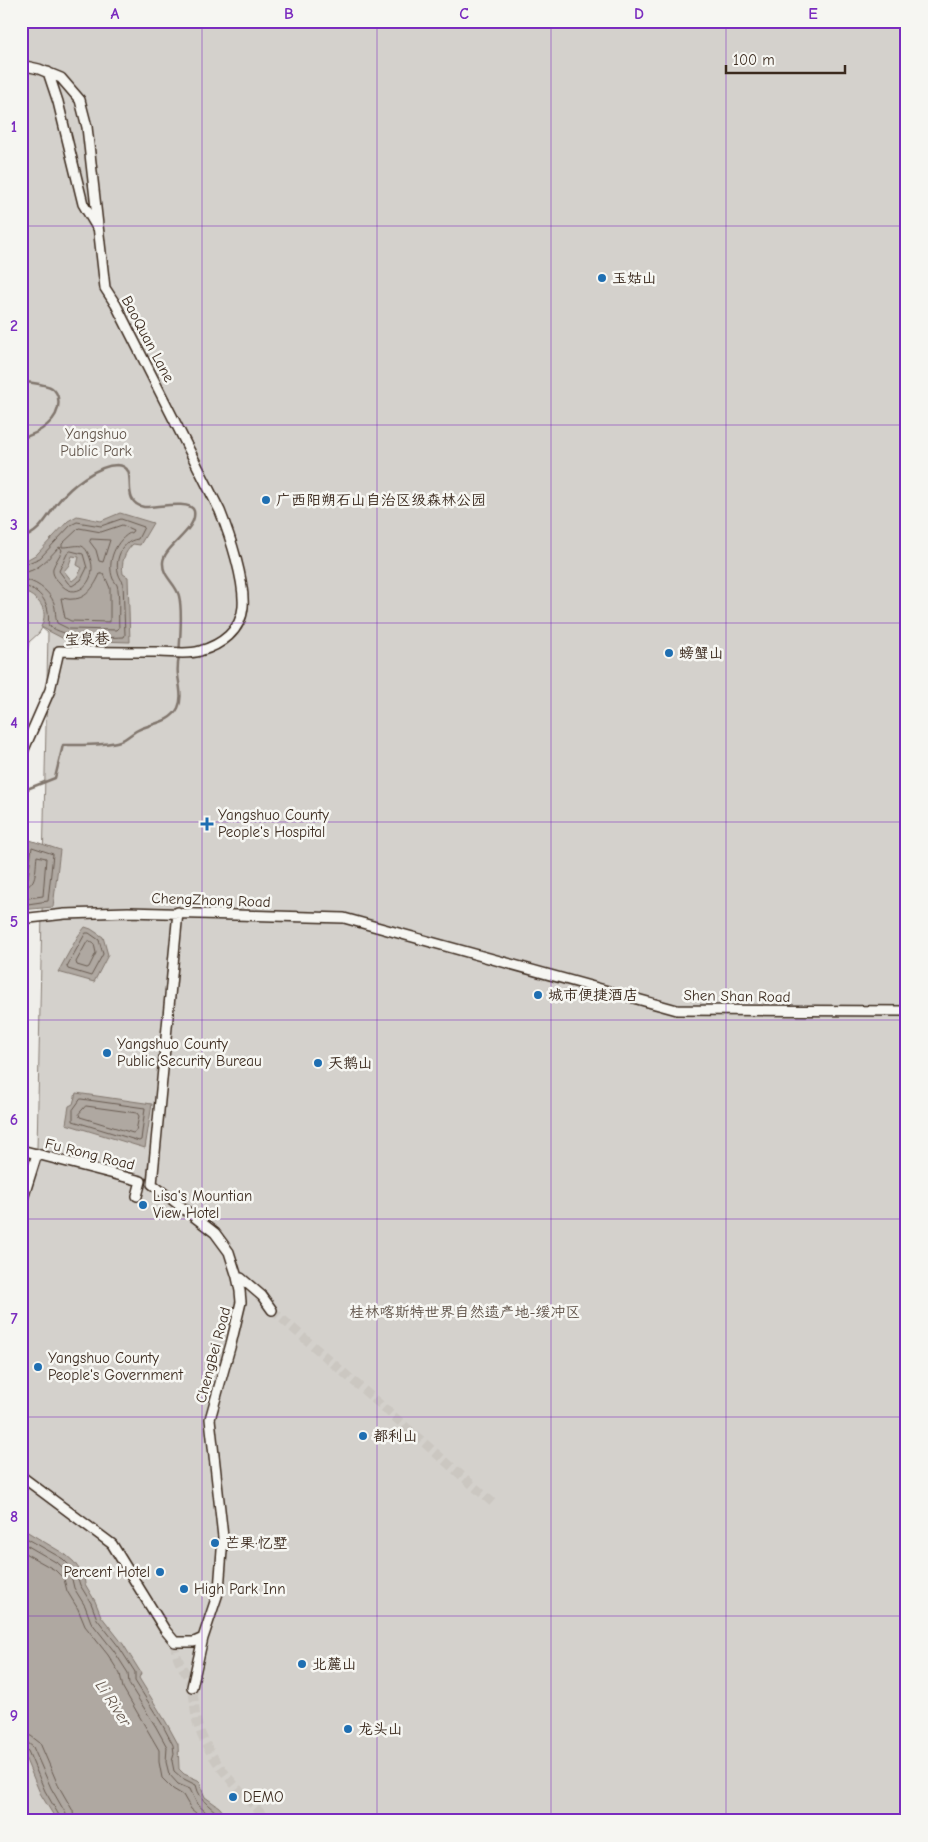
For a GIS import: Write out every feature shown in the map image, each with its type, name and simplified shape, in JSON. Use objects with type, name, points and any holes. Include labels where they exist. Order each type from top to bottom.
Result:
[{"type":"street","name":"BaoQuan Lane","points":[[21,65],[39,69],[61,78],[80,100],[87,127],[105,288],[116,305],[184,438],[229,533],[237,564],[243,609],[234,628],[223,642]]},
{"type":"street","points":[[48,72],[58,102],[83,204],[98,230]]},
{"type":"street","name":"宝泉巷","points":[[21,756],[50,690],[59,651],[199,652],[223,642]]},
{"type":"street","name":"ChengZhong Road","points":[[21,919],[65,914],[128,912],[344,918],[398,933]]},
{"type":"street","points":[[152,1184],[178,912]]},
{"type":"street","name":"Shen Shan Road","points":[[398,933],[678,1010],[907,1011]]},
{"type":"street","points":[[21,1150],[141,1181],[137,1196]]},
{"type":"street","name":"Fu Rong Road","points":[[21,1150],[152,1184]]},
{"type":"street","points":[[21,1205],[36,1154]]},
{"type":"street","name":"ChengBei Road","points":[[152,1184],[215,1233],[228,1252],[237,1278],[241,1302],[210,1419],[223,1537],[219,1590],[202,1638],[192,1687]]},
{"type":"street","points":[[237,1278],[241,1278],[262,1296],[272,1310]]},
{"type":"street","points":[[21,1476],[112,1544],[165,1630],[175,1642],[194,1642],[202,1638]]},
{"type":"green space","name":"桂林喀斯特世界自然遗产地-缓冲区","points":[[21,21],[907,21],[907,1821],[21,1821],[21,1149],[37,1148],[48,633],[42,628],[29,642],[22,674],[21,699]]},
{"type":"water","points":[[120,513],[153,523],[140,545],[133,544],[127,551],[122,566],[123,574],[128,577],[130,642],[66,640],[41,627],[44,614],[41,604],[33,596],[21,590],[21,563],[37,554],[68,521],[77,516],[101,521]],"holes":[[[72,556],[79,557],[77,565],[82,568],[77,577],[72,581],[64,571],[69,565]]]},
{"type":"water","points":[[27,839],[60,850],[53,907],[21,910]]},
{"type":"water","points":[[85,927],[103,937],[108,955],[94,982],[58,972]]},
{"type":"water","points":[[76,1093],[152,1104],[145,1148],[66,1124],[69,1106],[73,1104]]},
{"type":"water","name":"Li River","points":[[21,1528],[66,1555],[74,1562],[84,1576],[85,1584],[101,1616],[123,1644],[141,1673],[139,1678],[178,1744],[179,1769],[184,1774],[201,1783],[205,1797],[219,1807],[231,1821],[57,1821],[40,1793],[21,1748]]},
{"type":"waterway","points":[[21,381],[52,388],[57,395],[58,406],[53,419],[48,424],[35,433],[21,438]]},
{"type":"waterway","points":[[21,538],[28,536],[38,529],[69,490],[84,478],[109,466],[117,465],[124,467],[128,471],[130,492],[136,504],[144,507],[186,505],[194,511],[191,525],[169,550],[163,562],[165,572],[179,596],[181,610],[178,670],[180,696],[178,708],[165,720],[141,728],[114,743],[63,745],[55,778],[27,789],[21,801]]},
{"type":"tunnel","points":[[272,1310],[493,1503]]},
{"type":"tunnel","points":[[175,1642],[179,1660],[192,1688],[197,1722],[208,1749],[237,1788],[269,1821]]},
{"type":"place","name":"玉姑山","points":[[602,278]]},
{"type":"place","name":"广西阳朔石山自治区级森林公园","points":[[266,500]]},
{"type":"place","name":"螃蟹山","points":[[669,653]]},
{"type":"place","name":"Yangshuo County People's Hospital","points":[[207,824]]},
{"type":"place","name":"城市便捷酒店","points":[[538,995]]},
{"type":"place","name":"Yangshuo County Public Security Bureau","points":[[107,1053]]},
{"type":"place","name":"天鹅山","points":[[318,1063]]},
{"type":"place","name":"Lisa's Mountian View Hotel","points":[[143,1205]]},
{"type":"place","name":"Yangshuo County People's Government","points":[[38,1367]]},
{"type":"place","name":"都利山","points":[[363,1436]]},
{"type":"place","name":"芒果·忆墅","points":[[215,1543]]},
{"type":"place","name":"Percent Hotel","points":[[160,1572]]},
{"type":"place","name":"High Park Inn","points":[[184,1589]]},
{"type":"place","name":"北麓山","points":[[302,1664]]},
{"type":"place","name":"龙头山","points":[[348,1729]]},
{"type":"place","name":"DEMO","points":[[233,1797]]},
{"type":"park label","name":"Yangshuo Public Park","points":[[96,442]]}]
